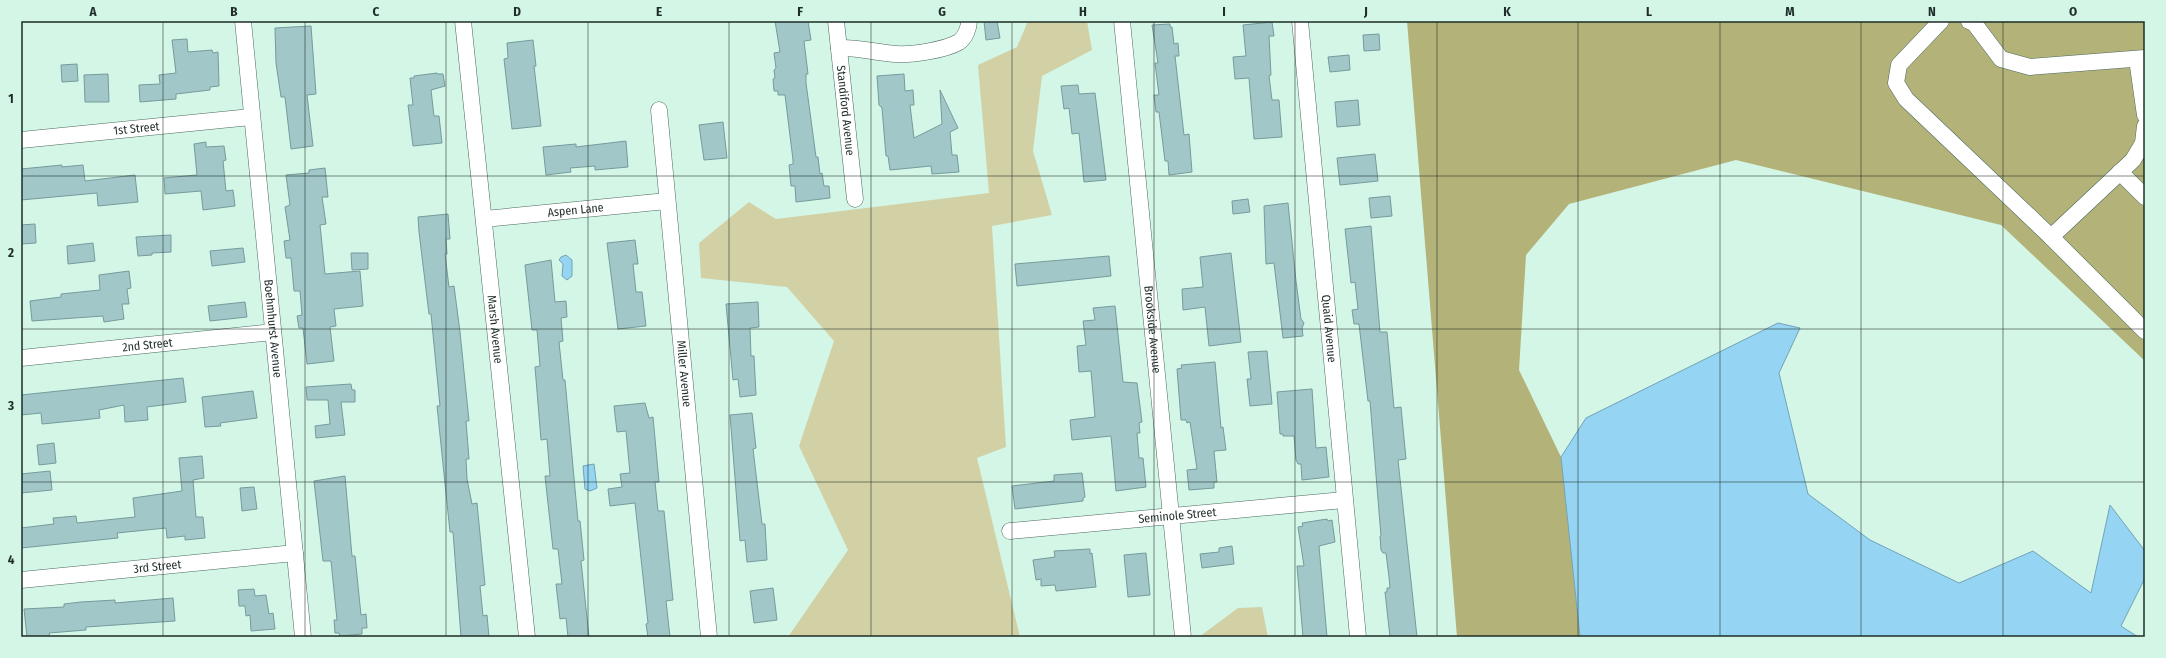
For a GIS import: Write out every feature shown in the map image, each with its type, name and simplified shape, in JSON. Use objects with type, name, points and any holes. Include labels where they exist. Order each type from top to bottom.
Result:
[{"type":"street","name":"Boehmhurst Avenue","points":[[243,21],[251,117],[303,637]]},
{"type":"street","name":"Marsh Avenue","points":[[463,21],[527,637]]},
{"type":"street","name":"Standiford Avenue","points":[[836,21],[855,199]]},
{"type":"street","points":[[839,48],[851,47],[898,54],[930,51],[960,42],[969,28],[969,21]]},
{"type":"street","name":"Brookside Avenue","points":[[1122,21],[1183,637]]},
{"type":"street","name":"Quaid Avenue","points":[[1300,21],[1358,637]]},
{"type":"street","points":[[1941,21],[1899,65],[1896,83],[1906,99],[2051,236],[2145,331]]},
{"type":"street","points":[[1969,21],[1974,23],[2001,59],[2030,67],[2141,58],[2145,115]]},
{"type":"street","name":"Miller Avenue","points":[[659,110],[709,637]]},
{"type":"street","name":"1st Street","points":[[21,140],[251,117]]},
{"type":"street","points":[[2051,236],[2133,160],[2143,143],[2145,126]]},
{"type":"street","points":[[2120,172],[2145,197]]},
{"type":"street","name":"Aspen Lane","points":[[484,219],[667,201]]},
{"type":"street","name":"2nd Street","points":[[21,358],[273,332]]},
{"type":"street","name":"Seminole Street","points":[[1010,530],[1344,500]]},
{"type":"street","name":"3rd Street","points":[[21,580],[295,552]]},
{"type":"green space","points":[[1028,21],[1087,21],[1092,50],[1042,76],[1033,151],[1052,215],[992,226],[1006,447],[977,458],[1020,637],[788,637],[848,550],[799,446],[834,341],[787,287],[701,278],[699,243],[749,202],[776,219],[989,193],[978,65],[1017,47]]},
{"type":"green space","points":[[1262,607],[1268,637],[1199,637],[1238,608]]},
{"type":"shaded area","points":[[1407,21],[2145,21],[2145,361],[2001,225],[1736,160],[1569,204],[1526,255],[1519,370],[1561,457],[1580,637],[1457,637]]},
{"type":"water","points":[[566,255],[572,260],[572,276],[567,280],[562,276],[563,264],[559,260],[561,257]]},
{"type":"water","points":[[1778,323],[1800,328],[1779,373],[1808,494],[1870,540],[1959,583],[2033,551],[2091,593],[2110,505],[2145,551],[2145,578],[2121,626],[2138,637],[1580,637],[1561,457],[1586,418]]},
{"type":"water","points":[[594,464],[597,488],[590,491],[585,489],[583,466]]},
{"type":"building","points":[[775,21],[808,21],[811,40],[804,41],[808,74],[806,74],[806,83],[816,157],[818,157],[820,174],[822,173],[824,186],[829,186],[830,198],[796,202],[795,186],[791,186],[789,165],[793,164],[793,160],[785,95],[778,95],[778,91],[774,91],[773,79],[775,78],[774,70],[776,68],[774,53],[780,52]]},
{"type":"building","points":[[984,21],[997,21],[1000,38],[986,40]]},
{"type":"building","points":[[1272,22],[1274,36],[1269,36],[1271,75],[1269,76],[1272,100],[1279,100],[1282,137],[1254,139],[1249,78],[1235,79],[1233,57],[1246,56],[1243,25]]},
{"type":"building","points":[[1170,24],[1170,27],[1172,27],[1174,44],[1178,43],[1179,56],[1175,56],[1184,135],[1189,134],[1192,172],[1169,175],[1168,161],[1165,161],[1159,112],[1156,112],[1154,95],[1159,95],[1155,63],[1158,63],[1152,25]]},
{"type":"building","points":[[311,26],[316,94],[307,95],[313,146],[291,149],[285,97],[281,97],[276,63],[275,28]]},
{"type":"building","points":[[1379,34],[1380,50],[1364,51],[1363,35]]},
{"type":"building","points":[[187,39],[188,52],[212,50],[213,53],[218,52],[219,86],[210,87],[210,90],[176,94],[176,99],[140,102],[139,85],[160,84],[159,75],[176,73],[172,40]]},
{"type":"building","points":[[533,40],[536,66],[534,66],[541,126],[512,129],[504,59],[508,58],[507,43]]},
{"type":"building","points":[[1349,55],[1350,70],[1330,72],[1328,57]]},
{"type":"building","points":[[77,64],[78,81],[62,82],[61,65]]},
{"type":"building","points":[[437,73],[443,74],[445,86],[431,90],[434,116],[439,116],[442,143],[413,146],[408,105],[413,105],[410,78],[414,78],[414,76]]},
{"type":"building","points":[[108,74],[109,102],[85,102],[84,75]]},
{"type":"building","points":[[904,74],[905,91],[913,90],[914,105],[910,105],[914,138],[942,124],[940,90],[958,128],[950,132],[952,155],[957,155],[959,172],[932,174],[931,166],[890,170],[888,156],[886,156],[882,108],[879,105],[877,76]]},
{"type":"building","points":[[1078,85],[1079,94],[1095,93],[1106,180],[1084,182],[1079,133],[1072,134],[1069,108],[1064,109],[1061,86]]},
{"type":"building","points":[[1358,100],[1360,125],[1337,127],[1335,102]]},
{"type":"building","points":[[723,122],[727,158],[704,160],[699,125]]},
{"type":"building","points":[[626,141],[628,167],[595,170],[595,166],[570,168],[571,172],[546,175],[543,147],[576,144],[576,147]]},
{"type":"building","points":[[206,142],[206,147],[224,146],[226,160],[223,161],[226,191],[233,190],[235,206],[203,210],[201,191],[165,194],[164,178],[197,175],[194,144]]},
{"type":"building","points":[[1375,154],[1378,181],[1340,185],[1337,158]]},
{"type":"building","points":[[62,165],[62,167],[83,165],[85,181],[135,175],[138,202],[98,206],[97,193],[21,200],[21,169]]},
{"type":"building","points":[[325,168],[328,197],[322,197],[326,224],[320,225],[325,274],[360,271],[363,306],[334,309],[336,326],[330,327],[334,361],[307,364],[303,328],[299,328],[297,316],[302,315],[300,291],[294,291],[291,258],[286,258],[284,241],[290,240],[285,207],[290,205],[286,175],[309,173],[309,170]]},
{"type":"building","points":[[1390,196],[1392,216],[1371,218],[1369,198]]},
{"type":"building","points":[[1248,199],[1250,212],[1233,214],[1232,201]]},
{"type":"building","points":[[1288,203],[1301,319],[1304,323],[1302,328],[1303,336],[1283,338],[1274,263],[1266,264],[1264,206]]},
{"type":"building","points":[[448,214],[450,239],[446,239],[447,254],[445,254],[449,287],[454,286],[460,332],[469,421],[466,421],[469,459],[466,459],[467,479],[472,504],[477,503],[485,585],[480,586],[483,616],[487,615],[489,637],[461,637],[453,532],[450,532],[437,406],[440,406],[431,314],[429,314],[419,232],[418,217]]},
{"type":"building","points":[[35,224],[36,243],[21,244],[21,225]]},
{"type":"building","points":[[1371,226],[1380,332],[1387,332],[1394,408],[1401,407],[1406,459],[1398,460],[1417,637],[1390,637],[1385,592],[1387,592],[1387,588],[1390,588],[1386,553],[1383,553],[1381,550],[1370,401],[1368,401],[1359,324],[1354,324],[1352,310],[1358,309],[1355,282],[1351,283],[1345,229]]},
{"type":"building","points":[[171,235],[171,252],[152,253],[152,255],[138,256],[136,237]]},
{"type":"building","points":[[635,240],[638,264],[633,264],[636,292],[642,292],[646,326],[618,329],[607,243]]},
{"type":"building","points":[[93,243],[95,261],[68,264],[67,246]]},
{"type":"building","points":[[243,248],[245,262],[212,266],[210,251]]},
{"type":"building","points":[[351,253],[368,253],[368,269],[352,270]]},
{"type":"building","points":[[1231,253],[1241,342],[1209,346],[1205,307],[1183,310],[1182,289],[1203,287],[1200,257]]},
{"type":"building","points":[[1109,256],[1111,276],[1017,286],[1015,264]]},
{"type":"building","points":[[551,260],[555,302],[566,301],[567,317],[561,318],[563,341],[559,342],[563,380],[565,380],[578,521],[580,521],[584,560],[581,561],[589,637],[568,637],[566,618],[560,619],[556,584],[562,584],[558,549],[553,549],[545,476],[550,476],[547,439],[541,440],[535,367],[540,366],[537,330],[532,330],[525,265]]},
{"type":"building","points":[[129,271],[131,288],[127,289],[129,304],[122,304],[124,319],[104,322],[103,316],[32,321],[30,301],[61,297],[61,294],[100,290],[99,275]]},
{"type":"building","points":[[245,302],[247,317],[210,321],[208,306]]},
{"type":"building","points":[[758,302],[759,327],[750,328],[751,356],[754,356],[756,395],[740,397],[738,379],[733,380],[726,304]]},
{"type":"building","points":[[1115,306],[1123,382],[1137,383],[1142,422],[1139,423],[1140,433],[1137,433],[1139,458],[1143,458],[1146,487],[1116,491],[1111,436],[1072,440],[1070,420],[1095,417],[1091,371],[1079,372],[1077,346],[1086,345],[1083,321],[1095,320],[1093,308]]},
{"type":"building","points":[[1267,351],[1272,404],[1250,406],[1247,379],[1251,379],[1248,352]]},
{"type":"building","points":[[1215,362],[1221,428],[1223,427],[1226,450],[1214,451],[1217,482],[1214,482],[1214,488],[1189,490],[1187,470],[1197,469],[1190,422],[1187,423],[1186,420],[1181,420],[1177,369],[1182,368],[1181,365]]},
{"type":"building","points":[[183,378],[186,402],[147,407],[148,420],[125,422],[124,405],[99,410],[100,418],[42,424],[41,413],[21,415],[21,395]]},
{"type":"building","points":[[351,384],[352,390],[355,390],[355,402],[341,402],[345,435],[316,438],[315,426],[330,424],[328,400],[307,400],[306,387]]},
{"type":"building","points":[[1312,389],[1316,448],[1326,447],[1329,477],[1302,480],[1301,464],[1298,464],[1296,460],[1294,436],[1283,436],[1283,434],[1280,434],[1277,392]]},
{"type":"building","points":[[253,391],[257,418],[220,423],[221,426],[205,427],[202,397]]},
{"type":"building","points":[[645,403],[649,418],[653,417],[659,482],[655,482],[658,511],[664,511],[673,600],[666,601],[670,637],[648,637],[646,624],[648,623],[635,503],[610,506],[608,489],[622,487],[620,474],[630,473],[626,431],[617,432],[614,406]]},
{"type":"building","points":[[752,413],[756,448],[753,449],[762,524],[765,524],[767,560],[747,562],[745,540],[740,541],[730,415]]},
{"type":"building","points":[[54,443],[56,463],[39,465],[37,445]]},
{"type":"building","points":[[202,456],[204,478],[193,480],[196,517],[203,517],[205,538],[185,540],[185,536],[167,538],[166,528],[117,533],[118,538],[21,548],[21,528],[54,524],[53,518],[76,516],[77,523],[135,517],[133,498],[182,491],[179,458]]},
{"type":"building","points":[[50,471],[52,490],[21,493],[21,474]]},
{"type":"building","points":[[1082,473],[1085,497],[1083,498],[1083,501],[1015,509],[1012,486],[1054,481],[1054,475]]},
{"type":"building","points":[[345,476],[352,556],[355,556],[361,615],[366,614],[367,628],[362,628],[362,634],[340,636],[339,633],[335,633],[334,620],[337,620],[331,561],[323,561],[314,481]]},
{"type":"building","points":[[254,487],[257,509],[242,511],[240,488]]},
{"type":"building","points":[[1327,519],[1328,521],[1332,520],[1335,542],[1319,546],[1327,637],[1303,637],[1297,566],[1304,566],[1298,527],[1303,526],[1302,523]]},
{"type":"building","points":[[1232,546],[1234,564],[1202,568],[1200,554],[1219,552],[1219,548]]},
{"type":"building","points":[[1090,549],[1090,554],[1092,553],[1096,587],[1056,591],[1055,585],[1041,586],[1041,579],[1036,580],[1033,560],[1055,557],[1054,551]]},
{"type":"building","points":[[1146,553],[1150,595],[1128,597],[1124,555]]},
{"type":"building","points":[[773,588],[777,620],[754,623],[750,591]]},
{"type":"building","points":[[254,589],[255,596],[266,595],[269,614],[273,613],[275,629],[251,631],[250,615],[246,616],[245,606],[239,606],[238,590]]},
{"type":"building","points":[[173,598],[175,621],[86,627],[86,630],[49,633],[50,637],[27,637],[24,609],[64,607],[64,604],[81,602],[115,600],[115,603]]}]
